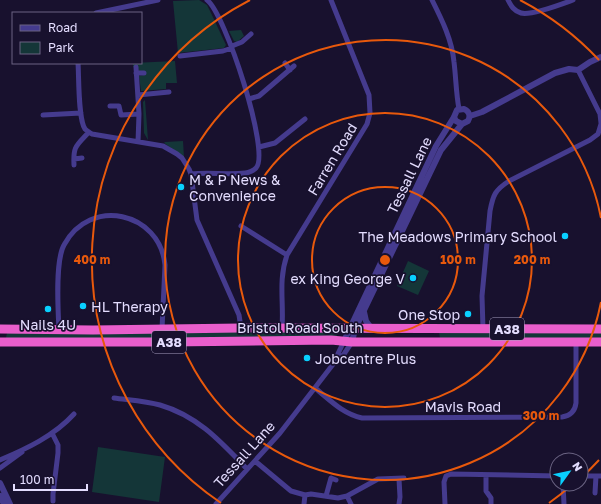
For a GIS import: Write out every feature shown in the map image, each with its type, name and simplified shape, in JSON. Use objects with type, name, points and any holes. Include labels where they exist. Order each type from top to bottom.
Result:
[{"type":"highway","points":[[241,328],[246,332],[262,334],[264,341]]},
{"type":"highway","name":"Bristol Road South","points":[[3,329],[59,330],[282,328],[350,335]]},
{"type":"highway","points":[[3,329],[3,342]]},
{"type":"highway","name":"Bristol Road South","points":[[3,342],[331,340],[372,329],[601,329]]},
{"type":"highway","points":[[413,329],[432,333],[436,341]]},
{"type":"highway","name":"A38","points":[[350,335],[414,337],[423,341],[601,342]]},
{"type":"street","points":[[101,12],[158,0]]},
{"type":"street","name":"Farren Road","points":[[282,328],[282,282],[283,268],[287,255],[367,124],[370,113],[369,95],[331,0]]},
{"type":"street","points":[[432,0],[444,24],[451,46],[454,62],[456,96],[459,109]]},
{"type":"street","points":[[508,0],[512,8],[520,13],[529,14],[573,0]]},
{"type":"street","points":[[191,174],[247,173],[256,168],[259,164],[259,147],[249,99],[232,47],[210,1]]},
{"type":"street","points":[[180,56],[223,51],[242,42],[248,35]]},
{"type":"street","points":[[459,109],[455,112],[454,117],[458,123],[462,124],[467,122],[470,116],[482,112],[555,73],[569,69],[578,70],[601,57]]},
{"type":"street","points":[[249,99],[259,96],[292,68],[285,63]]},
{"type":"street","points":[[78,64],[82,124],[85,129],[92,134],[163,146],[182,158],[189,169],[191,174],[196,220],[239,314],[241,328]]},
{"type":"street","points":[[138,142],[139,114],[136,70],[144,73]]},
{"type":"street","points":[[483,329],[482,296],[492,198],[498,188],[509,181],[590,140],[598,134],[601,123],[600,114],[578,70]]},
{"type":"street","points":[[138,95],[169,92]]},
{"type":"street","points":[[110,106],[119,106],[121,115],[139,114]]},
{"type":"street","points":[[459,109],[466,110],[470,116]]},
{"type":"street","points":[[43,116],[81,113]]},
{"type":"street","name":"Tessall Lane","points":[[216,504],[280,433],[334,363],[344,354],[350,335],[436,146],[454,117]]},
{"type":"street","points":[[259,147],[275,143],[305,119]]},
{"type":"street","name":"Tessall Lane","points":[[334,363],[364,312],[441,150],[462,124]]},
{"type":"street","points":[[74,165],[75,148],[89,132]]},
{"type":"street","points":[[74,159],[82,158]]},
{"type":"street","points":[[59,330],[59,266],[63,248],[71,235],[79,227],[90,220],[104,215],[120,216],[138,223],[150,232],[158,243],[164,255],[165,264],[162,329]]},
{"type":"street","points":[[241,226],[287,255]]},
{"type":"street","points":[[364,312],[366,321],[372,329]]},
{"type":"street","points":[[331,340],[338,354]]},
{"type":"street","name":"Mavis Road","points":[[315,388],[344,412],[351,416],[362,418],[562,417],[572,413],[576,403],[576,342]]},
{"type":"street","points":[[114,398],[160,405],[191,419],[205,428],[247,469]]},
{"type":"street","points":[[0,460],[52,433],[62,426],[74,414]]},
{"type":"street","points":[[52,433],[58,445],[53,502]]},
{"type":"street","points":[[0,468],[33,444]]},
{"type":"street","points":[[255,461],[291,491],[305,495],[311,494],[338,498],[347,496],[378,479],[401,478],[399,504]]},
{"type":"street","points":[[445,504],[444,482],[446,476],[451,474],[549,476]]},
{"type":"street","points":[[486,475],[486,491],[491,498],[491,504]]},
{"type":"street","points":[[596,493],[598,476]]},
{"type":"street","points":[[326,496],[331,478],[336,480]]},
{"type":"street","points":[[0,483],[10,504]]},
{"type":"street","points":[[563,492],[564,504]]},
{"type":"street","points":[[304,504],[305,495]]},
{"type":"street","points":[[0,496],[4,504]]},
{"type":"street","points":[[347,496],[351,504]]},
{"type":"green space","points":[[199,0],[207,5],[226,45],[224,48],[178,53],[173,1]]},
{"type":"green space","points":[[241,30],[244,36],[237,42],[234,41],[229,31]]},
{"type":"green space","points":[[175,61],[177,83],[166,83],[166,89],[141,91],[139,76],[145,75],[139,71],[138,67],[133,67],[133,64],[142,64],[142,63]]},
{"type":"green space","points":[[145,100],[148,140],[144,133],[143,102]]},
{"type":"green space","points":[[183,141],[184,157],[164,143],[165,142]]},
{"type":"green space","name":"ex King George V","points":[[408,261],[429,271],[418,295],[397,286]]},
{"type":"green space","points":[[335,331],[338,333],[336,338],[6,338],[7,333]]},
{"type":"green space","points":[[439,331],[601,332],[601,340],[440,339]]},
{"type":"green space","points":[[98,447],[165,457],[159,502],[92,492]]},
{"type":"place","name":"M & P News & Convenience","points":[[181,187]]},
{"type":"place","name":"The Meadows Primary School","points":[[565,236]]},
{"type":"place","name":"ex King George V","points":[[413,278]]},
{"type":"place","name":"HL Therapy","points":[[83,306]]},
{"type":"place","name":"Nails 4U","points":[[48,309]]},
{"type":"place","name":"One Stop","points":[[468,314]]},
{"type":"place","name":"Jobcentre Plus","points":[[307,358]]}]
